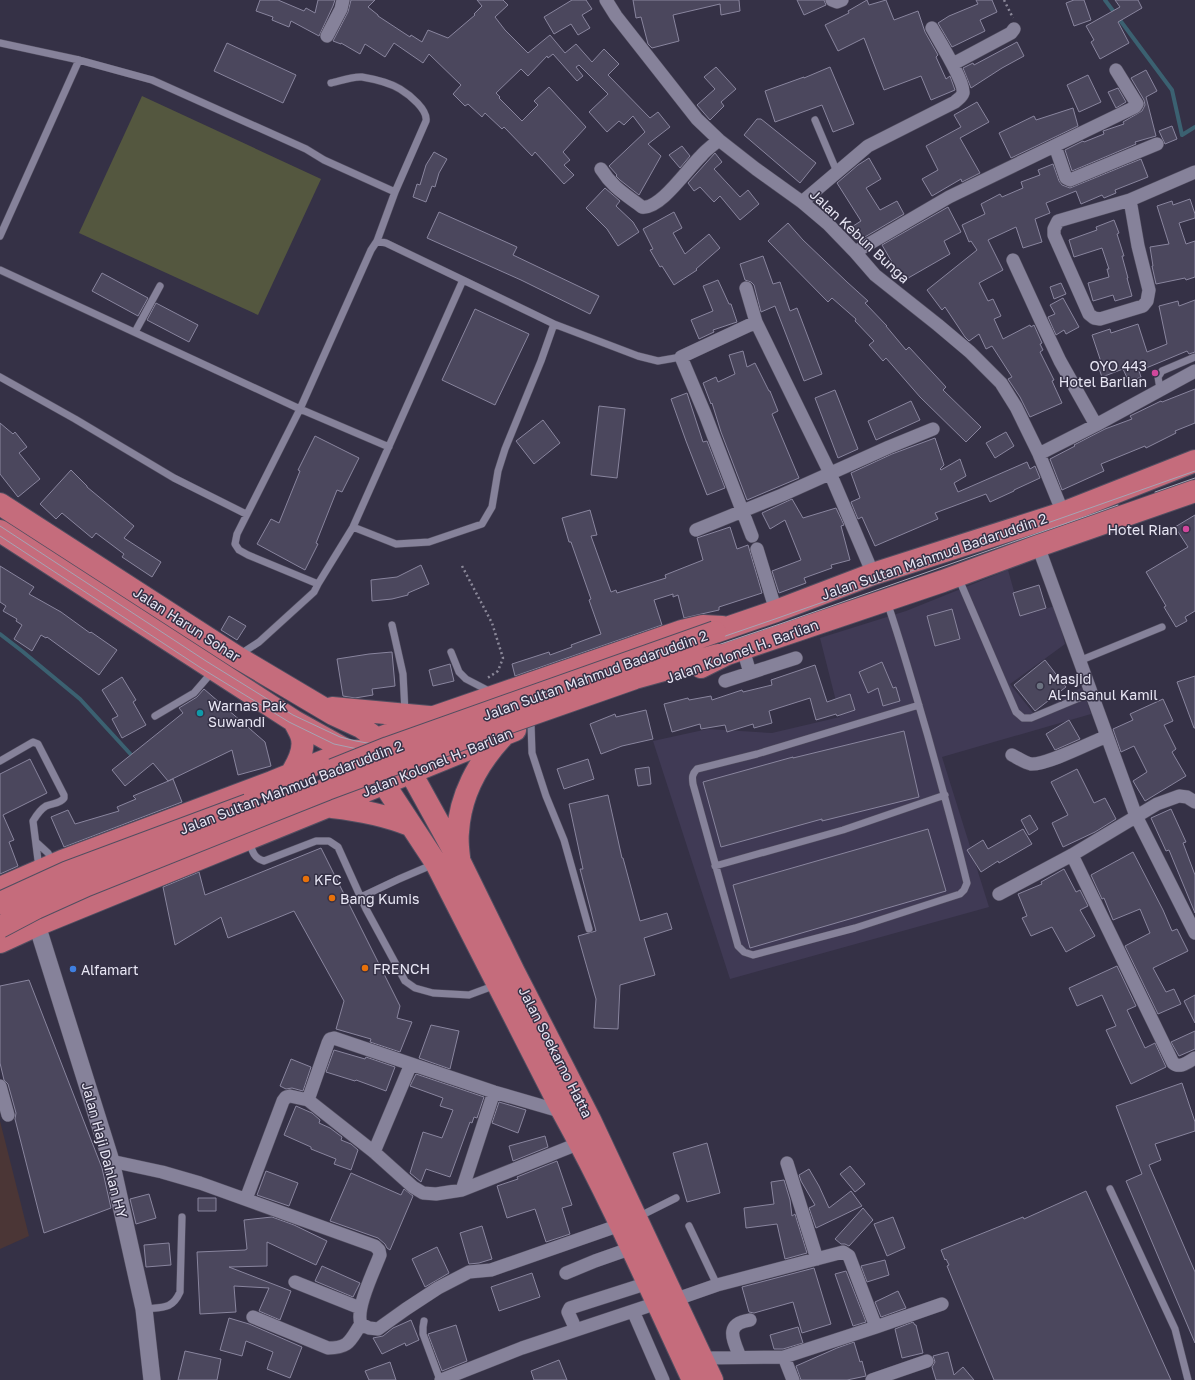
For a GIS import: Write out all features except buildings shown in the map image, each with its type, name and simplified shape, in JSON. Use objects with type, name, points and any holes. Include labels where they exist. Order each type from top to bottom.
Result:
[{"type":"highway","name":"Jalan Sultan Mahmud Badaruddin 2","points":[[0,903],[68,872],[297,786],[388,748],[776,611],[873,574],[1063,513],[1195,461]]},
{"type":"highway","name":"Jalan Kolonel H. Barlian","points":[[0,942],[37,925],[531,724],[696,670],[729,653],[958,575],[1195,491]]},
{"type":"highway","name":"Jalan Harun Sohar","points":[[0,504],[237,657],[321,707],[361,727],[376,747]]},
{"type":"highway","name":"Jalan Harun Sohar","points":[[0,531],[294,721],[348,751]]},
{"type":"highway","name":"Jalan Kolonel H. Barlian","points":[[376,747],[487,690],[682,631],[703,626],[720,630]]},
{"type":"highway","name":"Jalan Sultan Mahmud Badaruddin 2","points":[[0,927],[36,908],[87,885],[327,788],[467,736],[635,678],[729,653]]},
{"type":"highway","points":[[321,707],[434,717],[429,724],[429,738],[433,746],[440,753],[448,757]]},
{"type":"highway","points":[[281,778],[297,764],[302,749],[302,736],[294,721]]},
{"type":"highway","points":[[459,860],[459,819],[467,790],[484,760],[506,734]]},
{"type":"highway","points":[[0,888],[47,867],[348,751],[361,751],[376,747],[376,766],[384,784]]},
{"type":"highway","name":"Jalan Soekarno Hatta","points":[[376,747],[411,773],[459,860],[514,972],[590,1120],[628,1222],[660,1295],[693,1380]]},
{"type":"highway","name":"Jalan Soekarno Hatta","points":[[348,751],[384,784],[436,863],[563,1112],[628,1222],[632,1248],[660,1295],[702,1358],[712,1380]]},
{"type":"highway","points":[[281,778],[283,789],[289,796],[292,805],[292,821]]},
{"type":"highway","points":[[329,807],[366,812],[396,819],[410,825]]},
{"type":"street","points":[[327,36],[341,9],[343,0]]},
{"type":"street","name":"Jalan Kebun Bunga","points":[[606,0],[616,16],[697,119],[756,169],[802,202],[828,224],[856,252],[875,275],[970,352],[1001,383],[1016,407],[1039,454],[1063,513]]},
{"type":"street","points":[[832,0],[837,2],[842,0]]},
{"type":"street","points":[[802,202],[868,146],[955,102],[961,96],[963,89],[953,64],[932,28]]},
{"type":"street","points":[[953,64],[1011,33],[1014,29]]},
{"type":"street","points":[[856,252],[949,197],[1135,107],[1137,104],[1116,70]]},
{"type":"street","points":[[601,169],[608,181],[616,188],[642,207],[647,208],[654,205],[674,186],[700,156],[720,140]]},
{"type":"street","points":[[1054,146],[1066,178],[1070,180],[1157,144]]},
{"type":"street","points":[[1130,200],[1138,246],[1149,290],[1148,298],[1143,306],[1100,319],[1094,318],[1089,314],[1054,235],[1054,229],[1058,221],[1130,200],[1195,172]]},
{"type":"street","points":[[1013,260],[1060,361],[1096,425]]},
{"type":"street","points":[[746,288],[756,322],[830,474],[873,574]]},
{"type":"street","points":[[752,536],[705,414],[681,357],[756,322]]},
{"type":"street","points":[[1039,454],[1195,371]]},
{"type":"street","points":[[696,530],[782,495],[933,429]]},
{"type":"street","points":[[1038,546],[1136,816],[1195,933]]},
{"type":"street","points":[[756,549],[776,611]]},
{"type":"street","points":[[729,653],[750,673]]},
{"type":"street","points":[[725,681],[796,658]]},
{"type":"street","points":[[1012,755],[1031,764],[1040,763],[1051,760],[1106,736]]},
{"type":"street","points":[[999,894],[1072,855],[1157,804],[1179,796],[1187,797],[1195,802]]},
{"type":"street","points":[[1072,855],[1173,1063],[1176,1066],[1180,1066],[1195,1058]]},
{"type":"street","name":"Jalan Haji Dahlan HY","points":[[37,925],[111,1161],[144,1309],[152,1380]]},
{"type":"street","points":[[308,1100],[328,1043],[330,1039],[334,1038],[494,1092],[563,1112]]},
{"type":"street","points":[[374,1152],[411,1064]]},
{"type":"street","points":[[0,1086],[8,1115]]},
{"type":"street","points":[[462,1190],[494,1092]]},
{"type":"street","points":[[246,1199],[283,1101],[286,1097],[290,1096],[308,1100],[374,1152],[413,1187],[423,1192],[436,1194],[462,1190],[580,1143]]},
{"type":"street","points":[[111,1161],[162,1172],[200,1183],[375,1246],[379,1250],[380,1255],[360,1308],[359,1319],[361,1324],[369,1328],[378,1329],[406,1308],[438,1288],[469,1272],[492,1270],[628,1222]]},
{"type":"street","points":[[787,1163],[817,1259]]},
{"type":"street","points":[[566,1273],[595,1260],[632,1248]]},
{"type":"street","points":[[573,1323],[568,1312],[570,1308],[716,1285],[843,1252],[849,1256],[876,1327]]},
{"type":"street","points":[[295,1282],[360,1308]]},
{"type":"street","points":[[441,1380],[522,1348],[633,1311],[660,1295]]},
{"type":"street","points":[[702,1358],[784,1357],[942,1304]]},
{"type":"street","points":[[633,1311],[663,1380]]},
{"type":"street","points":[[253,1317],[328,1348],[340,1348],[349,1343],[361,1324]]},
{"type":"street","points":[[740,1357],[732,1332],[735,1325],[742,1321],[750,1320]]},
{"type":"street","points":[[784,1357],[793,1380]]},
{"type":"street","points":[[872,1380],[927,1361]]},
{"type":"lane","points":[[0,42],[79,60],[152,80],[306,149],[324,160],[394,192]]},
{"type":"lane","points":[[0,236],[79,60]]},
{"type":"lane","points":[[318,584],[239,550],[235,544],[237,534],[300,409],[371,250],[377,241],[394,192],[426,122],[424,111],[400,89],[386,83],[360,77],[331,83]]},
{"type":"lane","points":[[815,120],[837,172]]},
{"type":"lane","points":[[377,241],[386,243],[554,324],[638,356],[658,361],[681,357]]},
{"type":"lane","points":[[0,270],[300,409],[389,447]]},
{"type":"lane","points":[[237,657],[259,642],[314,592],[353,527],[463,280]]},
{"type":"lane","points":[[135,332],[160,286]]},
{"type":"lane","points":[[353,527],[396,544],[429,542],[482,524],[492,507],[498,471],[505,449],[541,362],[554,324]]},
{"type":"lane","points":[[1160,389],[1158,377],[1162,371],[1195,357]]},
{"type":"lane","points":[[0,377],[75,419],[174,478],[246,514]]},
{"type":"lane","points":[[958,575],[1016,712],[1023,718],[1031,718],[1091,693]]},
{"type":"lane","points":[[886,599],[919,705],[945,795],[967,883],[964,890],[960,894],[855,928],[753,955],[744,952],[738,946],[715,866],[692,777],[693,772],[697,769],[757,754],[919,705]]},
{"type":"lane","points":[[392,625],[403,674],[405,714]]},
{"type":"lane","points":[[1079,660],[1162,627]]},
{"type":"lane","points":[[451,652],[459,672],[466,679],[487,690]]},
{"type":"lane","points":[[156,716],[194,693],[214,670]]},
{"type":"lane","points":[[531,724],[532,753],[546,796],[564,840],[589,929]]},
{"type":"lane","points":[[0,761],[33,742],[38,744],[64,795],[62,801],[46,806],[33,821],[36,842],[47,867]]},
{"type":"lane","points":[[715,866],[843,830],[945,795]]},
{"type":"lane","points":[[249,839],[253,853],[258,860],[264,861],[316,841],[329,840],[338,847],[366,909],[405,982],[416,988],[433,993],[468,995],[498,984]]},
{"type":"lane","points":[[36,842],[48,853],[47,867]]},
{"type":"lane","points":[[361,897],[436,863]]},
{"type":"lane","points":[[1110,1188],[1175,1329],[1188,1380]]},
{"type":"lane","points":[[628,1222],[676,1198]]},
{"type":"lane","points":[[144,1309],[172,1304],[176,1301],[180,1292],[182,1217]]},
{"type":"lane","points":[[689,1226],[716,1285]]},
{"type":"lane","points":[[424,1321],[424,1334],[441,1380]]},
{"type":"path","points":[[1004,0],[1014,21],[1014,29]]},
{"type":"path","points":[[462,566],[492,623],[503,658],[498,671],[487,690]]},
{"type":"shaded area","points":[[1008,570],[1021,616],[1055,606],[1065,644],[1010,684],[1035,715],[1082,687],[1091,714],[942,757],[989,907],[730,979],[653,741],[708,729],[772,733],[840,717],[820,638],[906,611]]},
{"type":"shaded area","points":[[0,1121],[29,1236],[0,1249]]},
{"type":"green space","points":[[142,96],[321,179],[258,315],[79,233]]},
{"type":"waterway","points":[[1105,0],[1172,90],[1182,135],[1195,127]]},
{"type":"waterway","points":[[0,634],[80,699],[135,759]]},
{"type":"tram line","points":[[0,526],[206,661],[293,715],[340,737],[356,741],[373,744],[413,744],[775,619],[1195,471]]},
{"type":"tram line","points":[[1155,492],[1195,478]]},
{"type":"tram line","points":[[697,652],[1118,505]]},
{"type":"tram line","points":[[0,536],[201,668],[289,722],[334,744],[372,752],[415,750],[438,744],[530,709]]},
{"type":"place","name":"OYO 443 Hotel Barlian","points":[[1155,373]]},
{"type":"place","name":"Hotel Rian","points":[[1186,529]]},
{"type":"place","name":"Masjid Al-Insanul Kamil","points":[[1040,686]]},
{"type":"place","name":"Warnas Pak Suwandi","points":[[200,713]]},
{"type":"place","name":"KFC","points":[[306,879]]},
{"type":"place","name":"Bang Kumis","points":[[332,898]]},
{"type":"place","name":"FRENCH","points":[[365,968]]},
{"type":"place","name":"Alfamart","points":[[73,969]]}]
